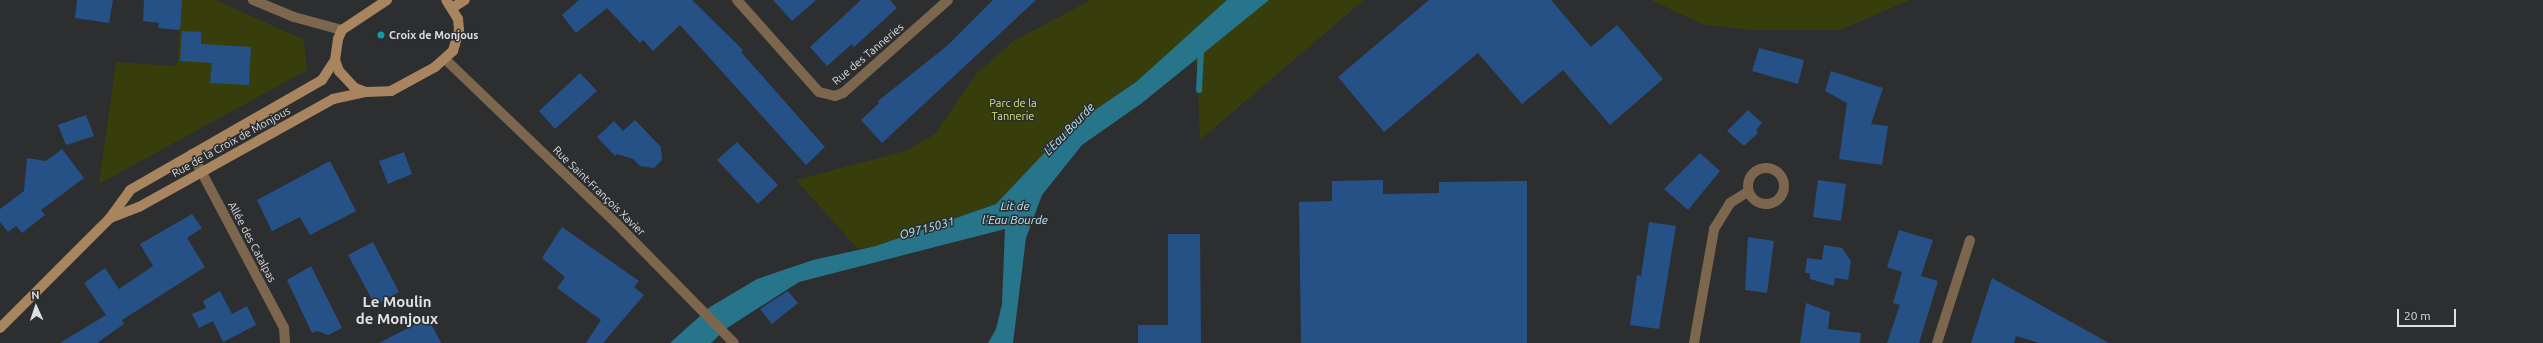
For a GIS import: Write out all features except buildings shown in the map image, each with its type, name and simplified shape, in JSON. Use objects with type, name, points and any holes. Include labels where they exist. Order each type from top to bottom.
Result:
[{"type":"main road","points":[[366,92],[345,80],[335,60],[338,39],[342,30],[386,0]]},
{"type":"main road","points":[[445,59],[458,42],[458,19],[449,4],[465,0]]},
{"type":"main road","name":"Rue de la Croix de Monjous","points":[[110,218],[139,207],[333,99],[366,92],[391,91],[445,59]]},
{"type":"main road","name":"Rue de la Croix de Monjous","points":[[0,328],[110,218],[130,190],[322,80],[335,60]]},
{"type":"street","points":[[253,0],[294,18],[342,30]]},
{"type":"street","name":"Rue des Tanneries","points":[[737,0],[819,92],[835,96],[843,93],[948,0]]},
{"type":"street","name":"Rue Saint-François Xavier","points":[[445,59],[684,291],[734,343]]},
{"type":"street","name":"Allée des Catalpas","points":[[192,154],[284,328],[285,343]]},
{"type":"street","points":[[1694,343],[1714,229],[1730,203],[1749,192]]},
{"type":"street","points":[[1936,343],[1970,240]]},
{"type":"green space","points":[[182,0],[216,0],[304,40],[307,70],[99,184],[116,62],[177,66]]},
{"type":"green space","name":"Parc de la Tannerie","points":[[1091,0],[1364,0],[1200,140],[1197,65],[1178,44],[1136,82],[1067,129],[996,204],[876,246],[858,249],[796,180],[905,151],[935,134],[976,74],[1012,42]]},
{"type":"green space","points":[[1651,0],[1910,0],[1840,30],[1751,30],[1702,24]]},
{"type":"water","name":"Lit de l'Eau Bourde","points":[[1227,0],[1269,0],[1142,103],[1082,145],[1042,195],[1026,238],[1013,343],[988,343],[996,329],[1002,304],[1005,229],[799,282],[727,328],[711,343],[670,343],[710,307],[757,279],[813,260],[876,246],[996,204],[1067,129],[1136,82]]},
{"type":"waterway","points":[[1199,90],[1201,50]]},
{"type":"place","name":"Croix de Monjous","points":[[381,35]]},
{"type":"district","name":"Le Moulin de Monjoux","points":[[397,310]]},
{"type":"water label","name":"L'Eau Bourde","points":[[1069,129]]},
{"type":"water label","name":"O9715031","points":[[927,228]]}]
